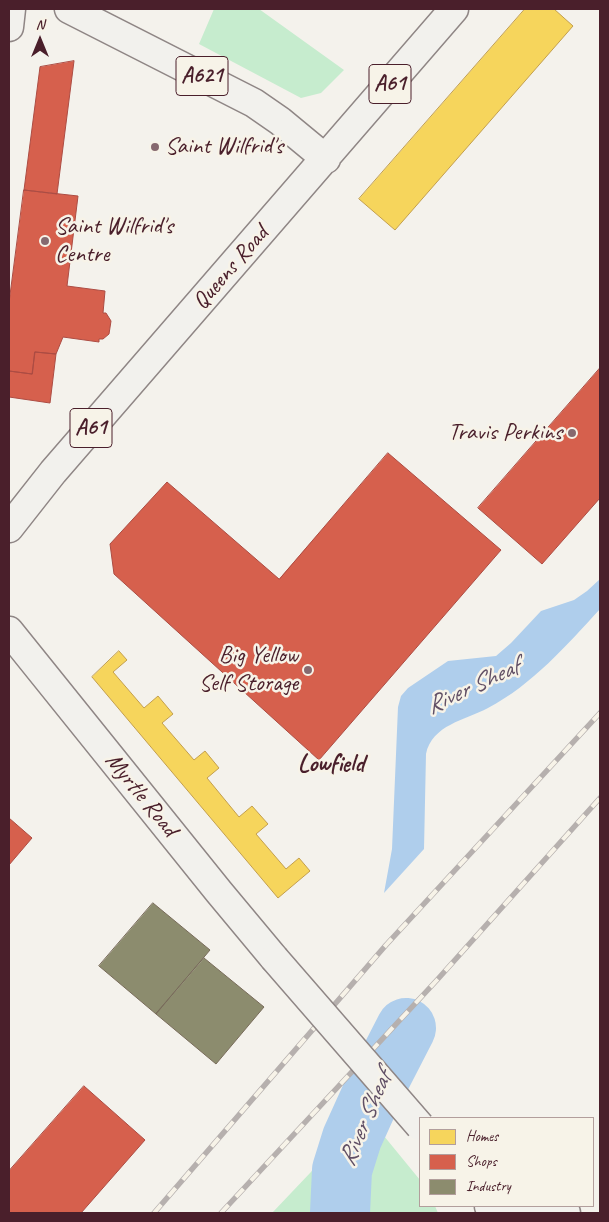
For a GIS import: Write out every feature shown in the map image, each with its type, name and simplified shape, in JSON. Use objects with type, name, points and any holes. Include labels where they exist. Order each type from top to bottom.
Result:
[{"type":"main road","points":[[9,27],[11,9]]},
{"type":"main road","name":"A621","points":[[69,9],[254,103],[280,121],[326,159]]},
{"type":"main road","name":"Queens Road","points":[[9,528],[53,472],[454,9]]},
{"type":"main road","name":"Myrtle Road","points":[[9,631],[219,892],[419,1125]]},
{"type":"main road","points":[[518,1213],[524,1208],[566,1213]]},
{"type":"green space","points":[[214,9],[259,9],[344,70],[321,93],[301,98],[199,44]]},
{"type":"green space","points":[[375,1125],[419,1179],[419,1207],[435,1207],[438,1213],[353,1213],[353,1179],[355,1168]]},
{"type":"green space","points":[[329,1153],[326,1191],[327,1213],[272,1213]]},
{"type":"water","points":[[600,579],[600,609],[548,663],[504,699],[442,730],[429,744],[426,754],[424,849],[384,893],[392,849],[398,707],[401,696],[408,688],[448,661],[496,656],[541,611],[574,600]]},
{"type":"water","points":[[354,1103],[375,1125],[355,1168],[353,1179],[353,1213],[327,1213],[326,1191],[329,1153]]},
{"type":"building: Homes","points":[[525,9],[554,9],[573,26],[395,230],[359,199]]},
{"type":"building: Homes","points":[[119,651],[127,660],[113,672],[144,708],[158,696],[173,714],[162,723],[194,760],[205,751],[219,768],[207,778],[239,817],[252,806],[268,824],[256,834],[286,869],[299,858],[310,871],[278,898],[92,677]]},
{"type":"building: Shops","points":[[74,61],[57,194],[24,190],[40,67]]},
{"type":"building: Shops","name":"Saint Wilfrid's Centre","points":[[24,190],[78,196],[67,286],[105,291],[103,313],[106,313],[111,321],[109,334],[103,339],[99,339],[99,342],[63,337],[56,354],[35,352],[32,374],[9,371],[9,303]]},
{"type":"building: Shops","points":[[35,352],[56,354],[50,403],[9,397],[9,371],[32,374]]},
{"type":"building: Shops","name":"Travis Perkins","points":[[600,368],[600,498],[542,564],[478,508]]},
{"type":"building: Shops","name":"Big Yellow Self Storage","points":[[388,453],[501,550],[319,760],[114,574],[110,544],[167,482],[279,579]]},
{"type":"building: Shops","points":[[9,818],[32,838],[9,865]]},
{"type":"building: Shops","points":[[84,1086],[145,1140],[81,1213],[9,1213],[9,1171]]},
{"type":"building: Industry","points":[[153,903],[210,950],[156,1014],[99,966]]},
{"type":"building: Industry","points":[[204,958],[264,1007],[216,1064],[156,1014]]},
{"type":"waterway","name":"River Sheaf","points":[[340,1213],[342,1170],[352,1138],[406,1028]]},
{"type":"railway","points":[[154,1213],[386,945],[600,713]]},
{"type":"railway","points":[[221,1213],[437,980],[600,798]]},
{"type":"place","name":"Saint Wilfrid's","points":[[155,147]]},
{"type":"place","name":"Saint Wilfrid's Centre","points":[[45,241]]},
{"type":"place","name":"Travis Perkins","points":[[572,433]]},
{"type":"place","name":"Big Yellow Self Storage","points":[[308,670]]},
{"type":"district","name":"Lowfield","points":[[331,764]]}]
